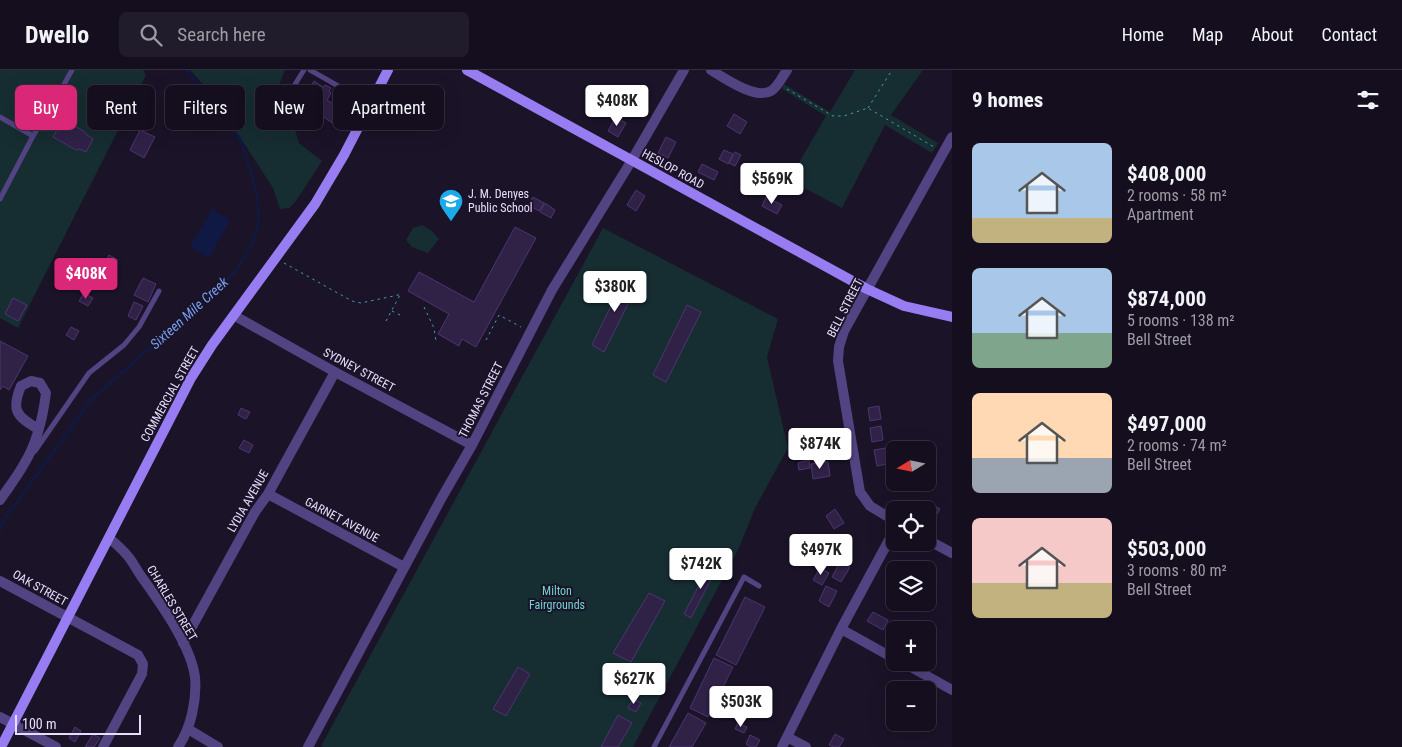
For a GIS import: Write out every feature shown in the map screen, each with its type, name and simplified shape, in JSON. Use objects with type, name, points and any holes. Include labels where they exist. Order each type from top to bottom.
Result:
[{"type":"street","name":"COMMERCIAL STREET","points":[[380,85],[388,70]]},
{"type":"street","name":"HESLOP ROAD","points":[[467,70],[868,289],[904,306],[952,317]]},
{"type":"street","name":"THOMAS STREET","points":[[308,747],[441,499],[472,446],[552,290],[632,160],[684,70]]},
{"type":"street","points":[[711,70],[748,90],[762,95],[770,92],[787,70]]},
{"type":"street","name":"COMMERCIAL STREET","points":[[1,747],[191,378],[212,345],[319,197],[357,130]]},
{"type":"street","name":"BELL STREET","points":[[886,516],[870,506],[860,492],[838,361],[839,347],[844,331],[948,145]]},
{"type":"street","name":"SYDNEY STREET","points":[[234,316],[472,446]]},
{"type":"street","name":"LYDIA AVENUE","points":[[183,643],[335,372]]},
{"type":"street","points":[[0,500],[25,463],[38,429]]},
{"type":"street","name":"GARNET AVENUE","points":[[268,494],[404,568]]},
{"type":"street","name":"CHARLES STREET","points":[[109,538],[128,556],[156,597],[183,643],[194,675],[196,690],[188,729],[178,747]]},
{"type":"street","points":[[936,544],[952,553]]},
{"type":"street","points":[[782,747],[841,629],[886,546]]},
{"type":"street","name":"OAK STREET","points":[[0,580],[138,655],[143,664],[142,674],[103,747]]},
{"type":"street","points":[[841,629],[886,654]]},
{"type":"street","points":[[918,671],[952,690]]},
{"type":"street","points":[[0,718],[56,747]]},
{"type":"street","points":[[188,729],[218,747]]},
{"type":"street","points":[[787,737],[806,747]]},
{"type":"lane","points":[[0,199],[33,136],[72,70]]},
{"type":"lane","points":[[295,85],[304,70]]},
{"type":"lane","points":[[310,70],[336,85]]},
{"type":"lane","points":[[0,118],[33,136]]},
{"type":"lane","points":[[25,463],[89,373],[124,345],[139,327],[159,291]]},
{"type":"lane","points":[[654,747],[744,577],[759,586]]},
{"type":"path","points":[[778,84],[833,116],[844,116],[868,108],[892,70]]},
{"type":"path","points":[[868,108],[948,145]]},
{"type":"path","points":[[275,258],[352,301],[361,303],[402,294],[386,321]]},
{"type":"path","points":[[424,307],[434,328],[436,341]]},
{"type":"path","points":[[391,311],[400,315]]},
{"type":"path","points":[[486,340],[499,315],[531,332]]},
{"type":"green space","points":[[0,70],[143,70],[146,75],[141,85],[87,85],[87,130],[118,130],[18,328],[0,318]]},
{"type":"green space","points":[[190,70],[285,70],[279,85],[255,85],[255,130],[295,130],[299,143],[322,161],[296,201],[289,208],[280,209],[273,188],[235,130],[245,130],[245,85],[203,85]]},
{"type":"green space","points":[[855,70],[923,70],[891,115],[938,143],[932,153],[885,125],[842,208],[789,180],[826,116],[782,89],[784,84],[830,112]]},
{"type":"green space","points":[[422,225],[432,231],[439,239],[428,253],[412,247],[406,240],[413,228]]},
{"type":"green space","name":"Milton Fairgrounds","points":[[603,228],[778,319],[767,357],[788,448],[755,508],[739,548],[633,747],[321,746]]},
{"type":"water","points":[[212,209],[230,220],[209,258],[190,247]]},
{"type":"building","points":[[314,81],[320,85],[312,85]]},
{"type":"building","points":[[325,85],[331,88],[329,91],[331,93],[327,100],[333,104],[333,123],[323,117],[323,87]]},
{"type":"building","points":[[734,114],[747,122],[740,134],[727,126]]},
{"type":"building","points":[[616,117],[626,123],[618,137],[608,131]]},
{"type":"building","points":[[77,127],[93,139],[86,152],[79,149],[76,150],[53,137],[57,130],[77,130]]},
{"type":"building","points":[[140,130],[155,137],[144,158],[130,150]]},
{"type":"building","points":[[666,137],[676,142],[668,158],[658,153]]},
{"type":"building","points":[[724,150],[733,154],[728,164],[719,159]]},
{"type":"building","points":[[735,152],[741,155],[735,166],[729,163]]},
{"type":"building","points":[[702,164],[718,172],[714,180],[698,172]]},
{"type":"building","points":[[636,190],[645,196],[636,211],[627,205]]},
{"type":"building","points":[[533,197],[544,203],[539,211],[528,205]]},
{"type":"building","points":[[766,197],[782,205],[777,214],[762,206]]},
{"type":"building","points":[[545,203],[555,210],[551,218],[540,212]]},
{"type":"building","points":[[515,227],[536,238],[476,347],[462,339],[459,346],[438,334],[449,314],[408,291],[419,272],[474,302]]},
{"type":"building","points":[[109,255],[118,260],[114,268],[104,263]]},
{"type":"building","points":[[626,275],[639,282],[604,352],[592,345]]},
{"type":"building","points":[[143,278],[156,284],[148,302],[134,295]]},
{"type":"building","points":[[84,293],[93,298],[88,306],[79,301]]},
{"type":"building","points":[[13,298],[27,305],[18,321],[5,314]]},
{"type":"building","points":[[134,302],[143,306],[136,320],[128,316]]},
{"type":"building","points":[[687,305],[701,312],[666,382],[653,375]]},
{"type":"building","points":[[71,327],[79,331],[74,340],[66,335]]},
{"type":"building","points":[[0,341],[28,356],[9,390],[3,386],[0,390]]},
{"type":"building","points":[[879,406],[881,419],[870,421],[868,408]]},
{"type":"building","points":[[241,408],[250,412],[246,419],[238,415]]},
{"type":"building","points":[[881,426],[883,440],[872,442],[870,428]]},
{"type":"building","points":[[825,435],[828,451],[817,453],[814,438]]},
{"type":"building","points":[[244,440],[253,445],[249,453],[239,448]]},
{"type":"building","points":[[886,448],[886,464],[877,466],[874,450]]},
{"type":"building","points":[[809,460],[810,468],[799,470],[798,463]]},
{"type":"building","points":[[828,462],[830,476],[813,479],[811,464]]},
{"type":"building","points":[[936,507],[940,509],[936,516]]},
{"type":"building","points":[[835,509],[844,523],[834,529],[826,516]]},
{"type":"building","points":[[711,562],[718,566],[691,618],[684,614]]},
{"type":"building","points":[[840,562],[850,567],[841,582],[832,577]]},
{"type":"building","points":[[820,568],[829,573],[822,585],[813,580]]},
{"type":"building","points":[[826,586],[837,591],[829,607],[819,601]]},
{"type":"building","points":[[649,593],[665,601],[631,662],[613,653]]},
{"type":"building","points":[[745,597],[765,607],[736,665],[716,655]]},
{"type":"building","points":[[873,612],[888,620],[883,630],[867,621]]},
{"type":"building","points":[[714,658],[733,667],[708,717],[690,708]]},
{"type":"building","points":[[518,667],[530,674],[506,716],[493,709]]},
{"type":"building","points":[[633,699],[641,703],[636,712],[628,708]]},
{"type":"building","points":[[688,713],[706,723],[692,747],[669,747]]},
{"type":"building","points":[[618,715],[632,723],[618,747],[601,747]]},
{"type":"building","points":[[738,723],[747,727],[744,733],[735,729]]},
{"type":"building","points":[[75,727],[81,731],[75,742],[69,738]]},
{"type":"building","points":[[93,734],[100,738],[94,747],[85,747]]},
{"type":"building","points":[[835,734],[844,739],[839,747],[829,745]]},
{"type":"building","points":[[750,735],[760,740],[756,747],[746,744]]},
{"type":"waterway","name":"Sixteen Mile Creek","points":[[0,530],[4,520],[91,400],[235,272],[256,233],[259,209],[257,196],[242,145],[233,129],[187,70]]},
{"type":"place","name":"J. M. Denyes Public School","points":[[451,222]]}]
